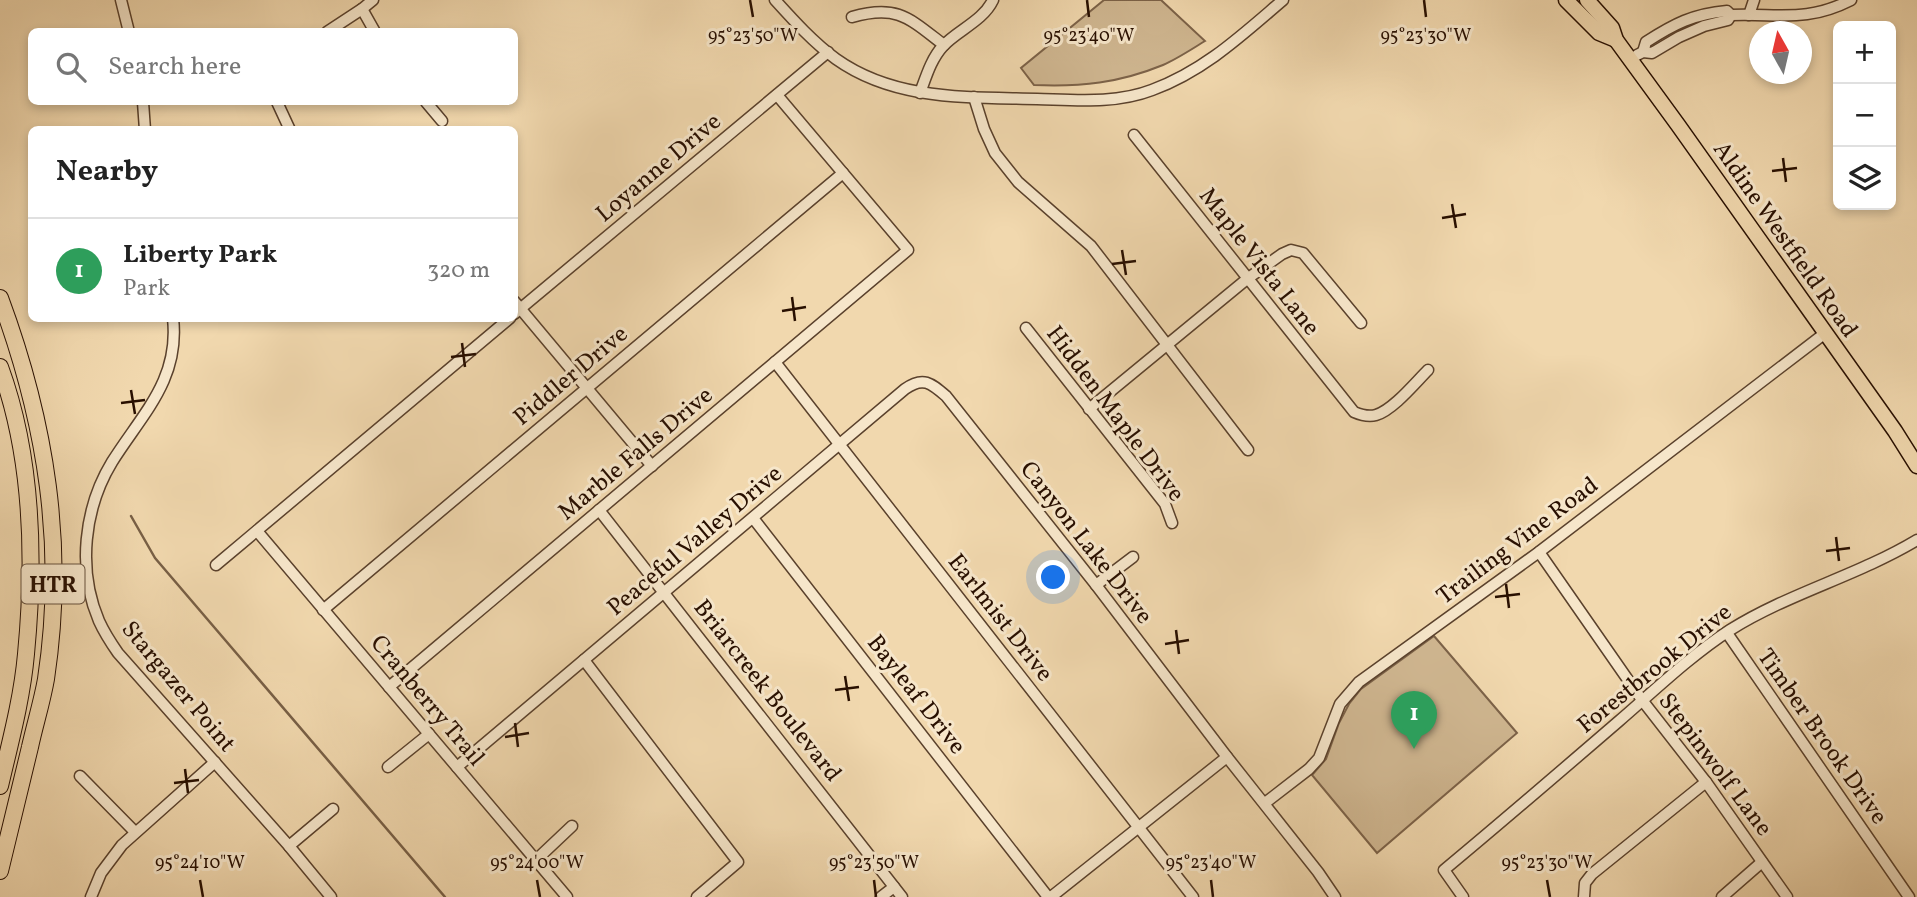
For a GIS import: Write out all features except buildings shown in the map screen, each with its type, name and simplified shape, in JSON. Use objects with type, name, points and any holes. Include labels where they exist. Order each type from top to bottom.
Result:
[{"type":"highway","name":"HTR","points":[[0,298],[18,346],[30,391],[50,491],[54,557],[52,628],[46,682],[0,871]]},
{"type":"highway","name":"HTR","points":[[0,367],[22,457],[30,521],[26,655],[13,732],[0,786]]},
{"type":"main road","name":"Aldine Westfield Road","points":[[1566,0],[1599,33],[1616,40]]},
{"type":"main road","name":"Aldine Westfield Road","points":[[1587,0],[1612,28],[1616,40],[1895,431],[1917,466]]},
{"type":"street","points":[[121,0],[128,28]]},
{"type":"street","points":[[333,28],[373,0]]},
{"type":"street","points":[[775,0],[828,52],[854,70],[903,89],[974,97],[1100,100],[1119,99],[1150,91],[1178,79],[1205,64],[1283,0]]},
{"type":"street","points":[[920,93],[932,62],[944,45],[983,14],[993,0]]},
{"type":"street","points":[[1749,15],[1754,0]]},
{"type":"street","points":[[1630,60],[1643,52],[1652,53],[1704,26],[1728,20],[1731,15],[1810,15],[1836,8],[1851,0]]},
{"type":"street","points":[[362,9],[373,28]]},
{"type":"street","points":[[852,17],[884,11],[904,16],[944,45]]},
{"type":"street","name":"Loyanne Drive","points":[[518,307],[828,52]]},
{"type":"street","points":[[777,95],[843,173]]},
{"type":"street","points":[[974,97],[995,153],[1018,182],[1091,246],[1248,450]]},
{"type":"street","points":[[143,105],[145,126]]},
{"type":"street","points":[[278,105],[288,126]]},
{"type":"street","points":[[429,105],[442,121]]},
{"type":"street","name":"Maple Vista Lane","points":[[1134,135],[1354,412],[1363,416],[1383,412],[1428,370]]},
{"type":"street","name":"Marble Falls Drive","points":[[389,687],[908,250],[843,173]]},
{"type":"street","name":"Piddler Drive","points":[[323,610],[843,173]]},
{"type":"street","points":[[1089,409],[1247,279],[1291,250],[1303,253],[1361,323]]},
{"type":"street","points":[[518,309],[652,466]]},
{"type":"street","name":"Stargazer Point","points":[[173,322],[173,352],[165,379],[156,398],[103,478],[92,508],[86,548],[88,586],[99,621],[118,653],[331,897]]},
{"type":"street","points":[[216,565],[505,322]]},
{"type":"street","name":"Hidden Maple Drive","points":[[1026,328],[1165,503],[1172,523]]},
{"type":"street","name":"Trailing Vine Road","points":[[1265,803],[1319,758],[1340,704],[1359,682],[1539,552],[1825,334]]},
{"type":"street","name":"Earlmist Drive","points":[[775,362],[1194,897]]},
{"type":"street","name":"Peaceful Valley Drive","points":[[457,767],[914,383],[932,384],[959,413]]},
{"type":"street","name":"Canyon Lake Drive","points":[[959,413],[1096,585],[1335,897]]},
{"type":"street","name":"Briarcreek Boulevard","points":[[599,510],[902,897]]},
{"type":"street","name":"Bayleaf Drive","points":[[753,518],[1050,897]]},
{"type":"street","name":"Cranberry Trail","points":[[257,531],[567,897]]},
{"type":"street","name":"Forestbrook Drive","points":[[1463,897],[1444,870],[1642,700],[1727,633],[1766,609],[1880,561],[1917,540]]},
{"type":"street","name":"Stepinwolf Lane","points":[[1539,552],[1642,700],[1706,782],[1787,897]]},
{"type":"street","points":[[1096,585],[1133,556]]},
{"type":"street","name":"Timber Brook Drive","points":[[1727,633],[1909,897]]},
{"type":"street","points":[[584,660],[738,862],[697,897]]},
{"type":"street","points":[[388,767],[429,734]]},
{"type":"street","points":[[1050,897],[1227,757]]},
{"type":"street","points":[[91,897],[111,858],[135,832],[215,762]]},
{"type":"street","points":[[80,776],[135,832]]},
{"type":"street","points":[[1584,897],[1585,883],[1592,874],[1706,782]]},
{"type":"street","points":[[289,846],[333,809]]},
{"type":"street","points":[[536,860],[572,826]]},
{"type":"street","points":[[1722,897],[1762,862]]},
{"type":"street","points":[[881,897],[894,887]]},
{"type":"shaded area","points":[[1104,0],[1161,0],[1205,41],[1168,63],[1131,76],[1084,84],[1034,85],[1021,68]]},
{"type":"shaded area","points":[[1434,636],[1517,733],[1377,853],[1312,775],[1326,759],[1339,723],[1361,689]]},
{"type":"waterway","points":[[131,516],[155,558],[445,897]]},
{"type":"place","name":"Liberty Park","points":[[1414,749]]}]
